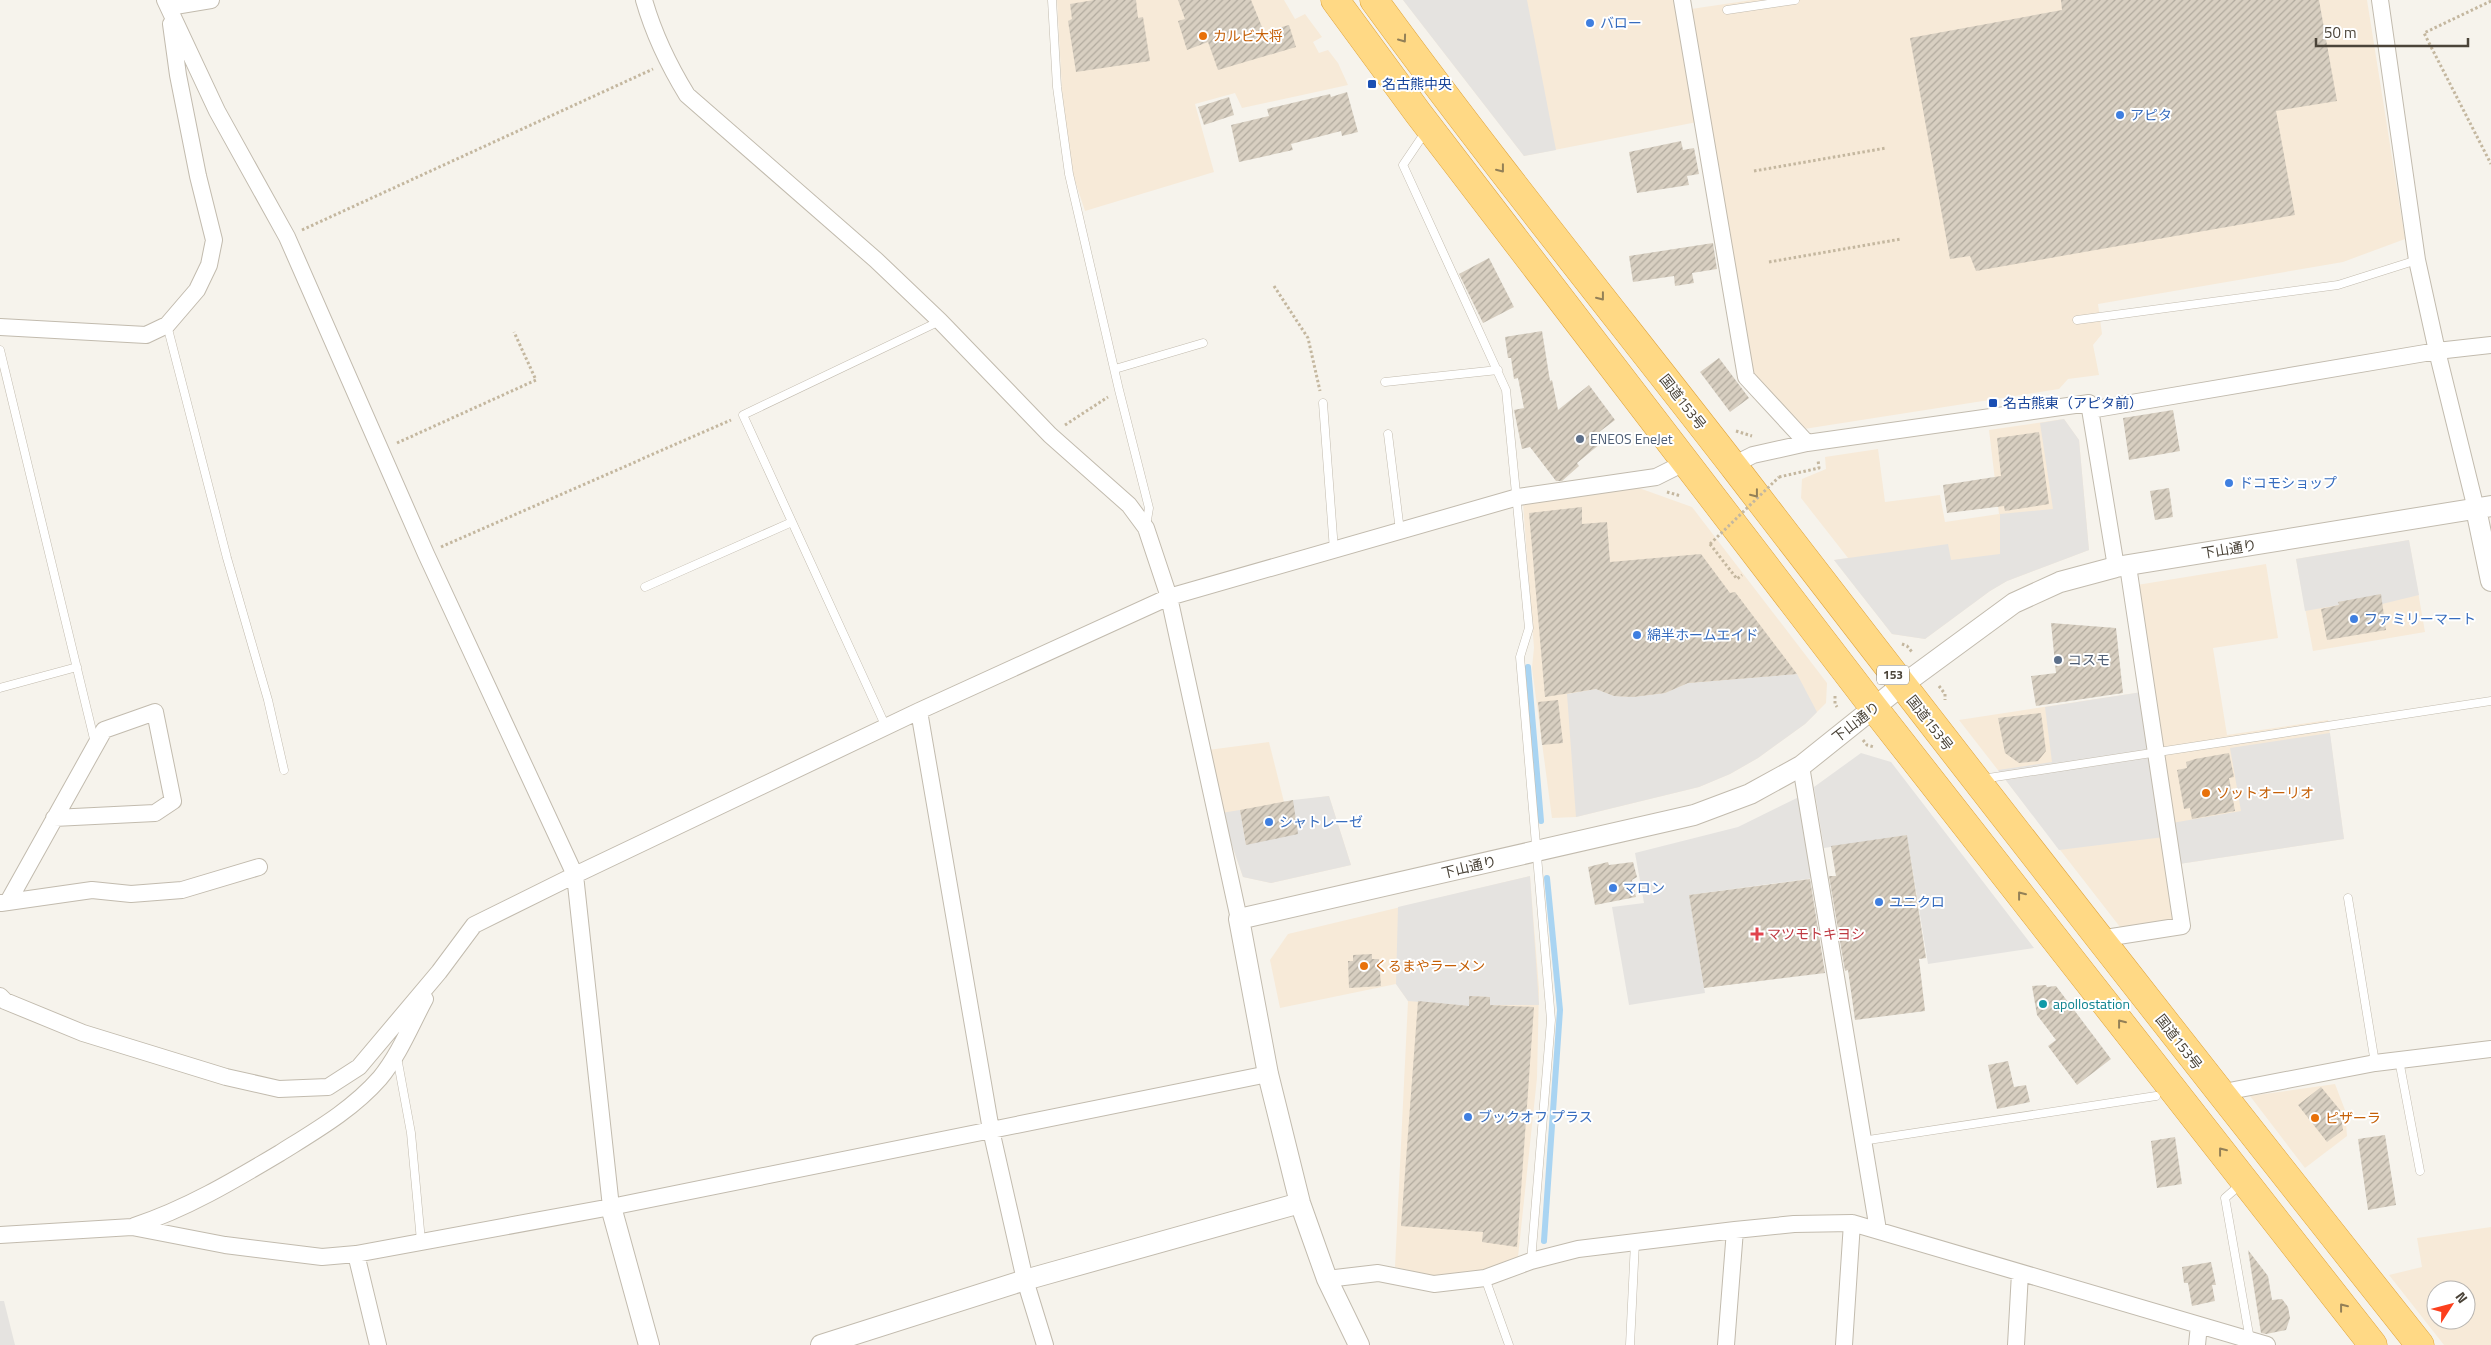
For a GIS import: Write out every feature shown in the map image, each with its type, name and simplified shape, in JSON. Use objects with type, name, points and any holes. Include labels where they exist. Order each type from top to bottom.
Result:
[{"type":"highway","name":"153","points":[[1334,0],[1874,708],[2374,1345]]},
{"type":"highway","name":"国道153号","points":[[1374,0],[1459,116],[1901,686],[2219,1093],[2420,1345]]},
{"type":"street","points":[[167,4],[211,0]]},
{"type":"street","points":[[644,0],[654,33],[667,63],[687,95],[876,260],[940,321],[1050,434],[1129,505],[1146,528],[1169,597],[1239,919],[1268,1074],[1300,1203],[1327,1279],[1359,1345]]},
{"type":"street","points":[[1682,0],[1746,377],[1807,443]]},
{"type":"street","points":[[2380,0],[2417,260],[2437,351],[2484,507],[2491,581]]},
{"type":"street","points":[[167,4],[217,111],[287,237],[426,554],[575,874],[611,1207],[649,1345]]},
{"type":"street","points":[[0,327],[146,335],[167,325],[197,290],[209,265],[214,240],[198,176],[178,75],[167,4]]},
{"type":"street","points":[[2090,410],[2437,351],[2491,345]]},
{"type":"street","points":[[1732,466],[1754,455],[1807,443],[2090,403],[2156,753],[2182,926],[2099,939]]},
{"type":"street","points":[[0,996],[5,1001],[83,1033],[226,1077],[279,1089],[328,1087],[359,1067],[438,972],[474,925],[575,874],[920,711],[1169,597],[1518,497],[1656,477],[1686,462]]},
{"type":"street","name":"下山通り","points":[[1239,919],[1694,816],[1750,794],[1800,766],[1901,686],[2014,603],[2060,582],[2122,567],[2484,507]]},
{"type":"street","points":[[920,711],[992,1130],[1024,1280],[1045,1345]]},
{"type":"street","points":[[4,903],[104,730],[155,712],[173,801],[155,814],[54,818]]},
{"type":"street","points":[[1800,766],[1878,1230]]},
{"type":"street","points":[[4,903],[92,890],[131,894],[182,890],[259,867]]},
{"type":"street","points":[[132,1227],[172,1213],[242,1176],[329,1123],[379,1079],[396,1053],[438,972]]},
{"type":"street","points":[[2219,1093],[2375,1063],[2491,1049]]},
{"type":"street","points":[[0,1235],[132,1227],[225,1245],[322,1257],[356,1254],[611,1207],[1268,1074]]},
{"type":"street","points":[[821,1345],[1024,1280],[1300,1203]]},
{"type":"street","points":[[1327,1279],[1378,1273],[1434,1284],[1485,1278],[1531,1261],[1578,1249],[1794,1224],[1852,1223],[2267,1345]]},
{"type":"street","points":[[1844,1345],[1852,1223]]},
{"type":"street","points":[[1726,1345],[1735,1230]]},
{"type":"street","points":[[356,1254],[378,1345]]},
{"type":"street","points":[[2016,1345],[2020,1273]]},
{"type":"street","points":[[2197,1345],[2198,1325]]},
{"type":"lane","points":[[1052,0],[1057,87],[1069,174],[1119,390],[1149,508],[1146,528]]},
{"type":"lane","points":[[1727,10],[1795,0]]},
{"type":"lane","points":[[1429,127],[1403,164],[1506,390],[1518,497],[1529,628],[1520,657],[1551,1020],[1531,1261]]},
{"type":"lane","points":[[2077,320],[2338,285],[2417,260]]},
{"type":"lane","points":[[886,727],[743,415],[940,321]]},
{"type":"lane","points":[[167,325],[227,558],[268,700],[284,770]]},
{"type":"lane","points":[[1115,368],[1203,343]]},
{"type":"lane","points":[[0,350],[96,745]]},
{"type":"lane","points":[[1385,382],[1498,370]]},
{"type":"lane","points":[[1323,404],[1334,550]]},
{"type":"lane","points":[[1388,434],[1400,531]]},
{"type":"lane","points":[[645,587],[792,522]]},
{"type":"lane","points":[[0,688],[77,667]]},
{"type":"lane","points":[[1975,780],[2491,701]]},
{"type":"lane","points":[[2348,898],[2375,1063]]},
{"type":"lane","points":[[396,1053],[411,1133],[421,1241]]},
{"type":"lane","points":[[2399,1060],[2420,1171]]},
{"type":"lane","points":[[1862,1141],[2156,1096]]},
{"type":"lane","points":[[2245,1181],[2225,1198],[2250,1340]]},
{"type":"lane","points":[[1630,1345],[1635,1242]]},
{"type":"lane","points":[[1485,1278],[1509,1345]]},
{"type":"path","points":[[2491,1],[2424,33],[2491,164]]},
{"type":"path","points":[[287,237],[667,63]]},
{"type":"path","points":[[1754,171],[1886,148]]},
{"type":"path","points":[[1769,262],[1901,239]]},
{"type":"path","points":[[1274,286],[1308,338],[1323,404]]},
{"type":"path","points":[[380,450],[536,380],[514,332]]},
{"type":"path","points":[[1050,434],[1119,390]]},
{"type":"path","points":[[426,554],[743,415]]},
{"type":"path","points":[[1736,568],[1742,575],[1737,579],[1710,544],[1779,477],[1819,468],[1818,460],[1810,461]]},
{"type":"path","points":[[1712,536],[1718,544]]},
{"type":"shaded area","points":[[1057,0],[1284,0],[1295,19],[1305,14],[1322,37],[1313,42],[1319,53],[1328,50],[1338,63],[1348,85],[1242,108],[1235,93],[1195,104],[1214,172],[1085,211],[1071,169],[1062,91]]},
{"type":"shaded area","points":[[1403,0],[1676,0],[1697,122],[1524,156]]},
{"type":"shaded area","points":[[1403,0],[1527,0],[1556,150],[1524,156]]},
{"type":"shaded area","points":[[1752,0],[2367,0],[2405,239],[2343,262],[2098,304],[2102,334],[2093,345],[2099,375],[2068,379],[2059,389],[1804,429],[1750,371],[1691,9]]},
{"type":"shaded area","points":[[2064,419],[2079,440],[2089,550],[2007,581],[1990,591],[1925,639],[1892,634],[1834,560],[1848,558],[1801,498],[1802,479],[1826,469],[1825,457],[1878,449],[1885,502],[1940,495],[1945,522],[1999,514],[1989,430]]},
{"type":"shaded area","points":[[2064,419],[2079,440],[2089,550],[2007,581],[1990,591],[1925,639],[1892,634],[1834,560],[1948,544],[1951,560],[2000,554],[2000,514],[2053,509],[2040,423]]},
{"type":"shaded area","points":[[1639,488],[1692,507],[1827,683],[1826,703],[1805,724],[1758,758],[1730,774],[1699,787],[1576,817],[1552,818],[1532,668],[1534,648],[1523,504]]},
{"type":"shaded area","points":[[2409,540],[2425,632],[2313,651],[2296,559]]},
{"type":"shaded area","points":[[2409,540],[2419,595],[2382,604],[2380,595],[2339,602],[2339,605],[2305,611],[2296,559]]},
{"type":"shaded area","points":[[2266,564],[2278,638],[2213,648],[2227,735],[2328,720],[2344,839],[2179,864],[2137,585]]},
{"type":"shaded area","points":[[1797,674],[1817,712],[1805,724],[1758,758],[1730,774],[1699,787],[1576,817],[1567,694],[1596,689],[1614,696],[1633,697],[1665,693],[1688,683]]},
{"type":"shaded area","points":[[2142,692],[2176,920],[2120,927],[1959,720]]},
{"type":"shaded area","points":[[2142,692],[2164,837],[2059,850],[1998,770],[2052,762],[2045,707]]},
{"type":"shaded area","points":[[2330,733],[2344,839],[2179,864],[2172,823],[2241,811],[2230,748]]},
{"type":"shaded area","points":[[1269,742],[1284,802],[1329,796],[1351,865],[1271,883],[1243,877],[1221,813],[1208,750]]},
{"type":"shaded area","points":[[1861,753],[1891,762],[2034,948],[1928,964],[1907,835],[1824,848],[1814,787]]},
{"type":"shaded area","points":[[1329,796],[1351,865],[1271,883],[1243,877],[1221,813],[1240,810],[1246,844],[1293,800]]},
{"type":"shaded area","points":[[1801,796],[1814,878],[1689,895],[1705,993],[1629,1005],[1612,907],[1644,903],[1635,853],[1738,827]]},
{"type":"shaded area","points":[[1530,876],[1539,989],[1537,1078],[1518,1257],[1487,1271],[1434,1276],[1395,1267],[1408,1001],[1396,984],[1280,1008],[1270,960],[1288,934]]},
{"type":"shaded area","points":[[1530,876],[1539,1005],[1490,1005],[1490,997],[1469,996],[1469,1006],[1408,1001],[1396,984],[1398,907]]},
{"type":"shaded area","points":[[2335,1084],[2345,1110],[2347,1136],[2305,1168],[2250,1096]]},
{"type":"shaded area","points":[[2491,1227],[2491,1345],[2444,1345],[2432,1330],[2476,1330],[2476,1280],[2426,1280],[2426,1322],[2389,1275],[2422,1267],[2417,1238]]},
{"type":"shaded area","points":[[0,1301],[4,1301],[15,1345],[0,1345]]},
{"type":"building","points":[[1094,0],[1136,0],[1138,18],[1143,17],[1150,61],[1076,72],[1068,21],[1072,19],[1070,4]]},
{"type":"building","points":[[1178,0],[1251,0],[1264,32],[1289,25],[1296,47],[1218,70],[1208,42],[1187,50],[1178,21],[1185,19]]},
{"type":"building","points":[[2061,0],[2319,0],[2337,101],[2276,111],[2295,215],[1976,271],[1970,256],[1950,259],[1910,38],[2062,10]]},
{"type":"building","points":[[1347,92],[1358,132],[1342,136],[1341,131],[1291,144],[1293,150],[1239,162],[1231,125],[1269,116],[1267,109],[1330,94],[1331,97]]},
{"type":"building","points":[[1229,97],[1234,115],[1204,125],[1198,107]]},
{"type":"building","points":[[1681,141],[1683,150],[1694,148],[1699,174],[1687,176],[1689,185],[1637,193],[1629,152]]},
{"type":"building","points":[[1713,243],[1717,269],[1692,273],[1694,283],[1675,286],[1674,276],[1633,282],[1629,256]]},
{"type":"building","points":[[1489,258],[1514,307],[1483,323],[1459,274]]},
{"type":"building","points":[[1542,331],[1550,381],[1552,380],[1558,410],[1589,385],[1615,420],[1594,436],[1600,444],[1577,463],[1579,466],[1562,481],[1556,481],[1530,447],[1522,449],[1514,410],[1524,408],[1518,378],[1514,379],[1511,358],[1508,358],[1505,337]]},
{"type":"building","points":[[1719,358],[1749,398],[1730,412],[1700,372]]},
{"type":"building","points":[[2173,410],[2180,451],[2129,460],[2123,418]]},
{"type":"building","points":[[2039,432],[2049,504],[2005,511],[2004,506],[1947,513],[1943,485],[2001,476],[1997,438]]},
{"type":"building","points":[[2169,488],[2173,517],[2155,520],[2150,491]]},
{"type":"building","name":"綿半ホームエイド","points":[[1582,507],[1582,524],[1607,522],[1610,562],[1701,554],[1730,593],[1735,592],[1797,674],[1688,683],[1665,693],[1633,697],[1614,696],[1596,689],[1545,697],[1529,513]]},
{"type":"building","name":"ファミリーマート","points":[[2381,594],[2386,630],[2327,640],[2321,609],[2339,605],[2338,602]]},
{"type":"building","points":[[2051,623],[2116,628],[2123,693],[2036,706],[2031,676],[2056,673]]},
{"type":"building","points":[[1558,700],[1563,743],[1542,745],[1538,702]]},
{"type":"building","points":[[2041,713],[2046,751],[2038,761],[2019,763],[2005,753],[1998,718]]},
{"type":"building","name":"ソットオーリオ","points":[[2229,753],[2234,777],[2229,778],[2235,811],[2192,819],[2190,808],[2184,809],[2177,770],[2187,768],[2186,762],[2195,759]]},
{"type":"building","name":"シャトレーゼ","points":[[1293,800],[1298,834],[1246,845],[1240,810]]},
{"type":"building","name":"ユニクロ","points":[[1907,835],[1926,958],[1919,959],[1925,1011],[1855,1020],[1848,970],[1845,971],[1829,876],[1836,876],[1831,846]]},
{"type":"building","name":"マロン","points":[[1608,862],[1609,865],[1633,862],[1637,877],[1632,880],[1636,897],[1595,905],[1588,867]]},
{"type":"building","name":"マツモトキヨシ","points":[[1810,879],[1825,973],[1704,988],[1689,895]]},
{"type":"building","name":"くるまやラーメン","points":[[1372,954],[1372,959],[1379,959],[1381,986],[1349,988],[1348,961],[1353,961],[1353,955]]},
{"type":"building","points":[[2046,985],[2047,987],[2056,986],[2111,1059],[2077,1085],[2048,1046],[2056,1040],[2037,1015],[2032,986]]},
{"type":"building","name":"ブックオフ プラス","points":[[1469,996],[1490,997],[1490,1005],[1534,1007],[1517,1247],[1482,1242],[1483,1232],[1401,1226],[1418,1001],[1469,1006]]},
{"type":"building","points":[[2008,1061],[2014,1087],[2026,1085],[2030,1102],[1997,1109],[1988,1065]]},
{"type":"building","points":[[2321,1087],[2340,1110],[2343,1130],[2327,1142],[2298,1105]]},
{"type":"building","points":[[2385,1135],[2396,1205],[2368,1210],[2358,1139]]},
{"type":"building","points":[[2175,1137],[2182,1184],[2157,1188],[2151,1141]]},
{"type":"building","points":[[2248,1250],[2268,1276],[2272,1300],[2282,1299],[2288,1307],[2290,1318],[2286,1330],[2266,1334],[2261,1333]]},
{"type":"building","points":[[2211,1262],[2216,1285],[2212,1285],[2215,1301],[2192,1306],[2188,1283],[2184,1283],[2182,1267]]},
{"type":"waterway","points":[[1528,667],[1541,821]]},
{"type":"waterway","points":[[1544,1241],[1560,1010],[1547,878]]},
{"type":"place","name":"バロー","points":[[1590,23]]},
{"type":"place","name":"カルビ大将","points":[[1203,36]]},
{"type":"place","name":"名古熊中央","points":[[1372,84]]},
{"type":"place","name":"アピタ","points":[[2120,115]]},
{"type":"place","name":"名古熊東（アピタ前）","points":[[1993,403]]},
{"type":"place","name":"ENEOS EneJet","points":[[1580,439]]},
{"type":"place","name":"ドコモショップ","points":[[2229,483]]},
{"type":"place","name":"ファミリーマート","points":[[2354,619]]},
{"type":"place","name":"綿半ホームエイド","points":[[1637,635]]},
{"type":"place","name":"コスモ","points":[[2058,660]]},
{"type":"place","name":"ソットオーリオ","points":[[2206,793]]},
{"type":"place","name":"シャトレーゼ","points":[[1269,822]]},
{"type":"place","name":"マロン","points":[[1613,888]]},
{"type":"place","name":"ユニクロ","points":[[1879,902]]},
{"type":"place","name":"マツモトキヨシ","points":[[1757,934]]},
{"type":"place","name":"くるまやラーメン","points":[[1364,966]]},
{"type":"place","name":"apollostation","points":[[2043,1004]]},
{"type":"place","name":"ブックオフ プラス","points":[[1468,1117]]},
{"type":"place","name":"ピザーラ","points":[[2315,1118]]}]
